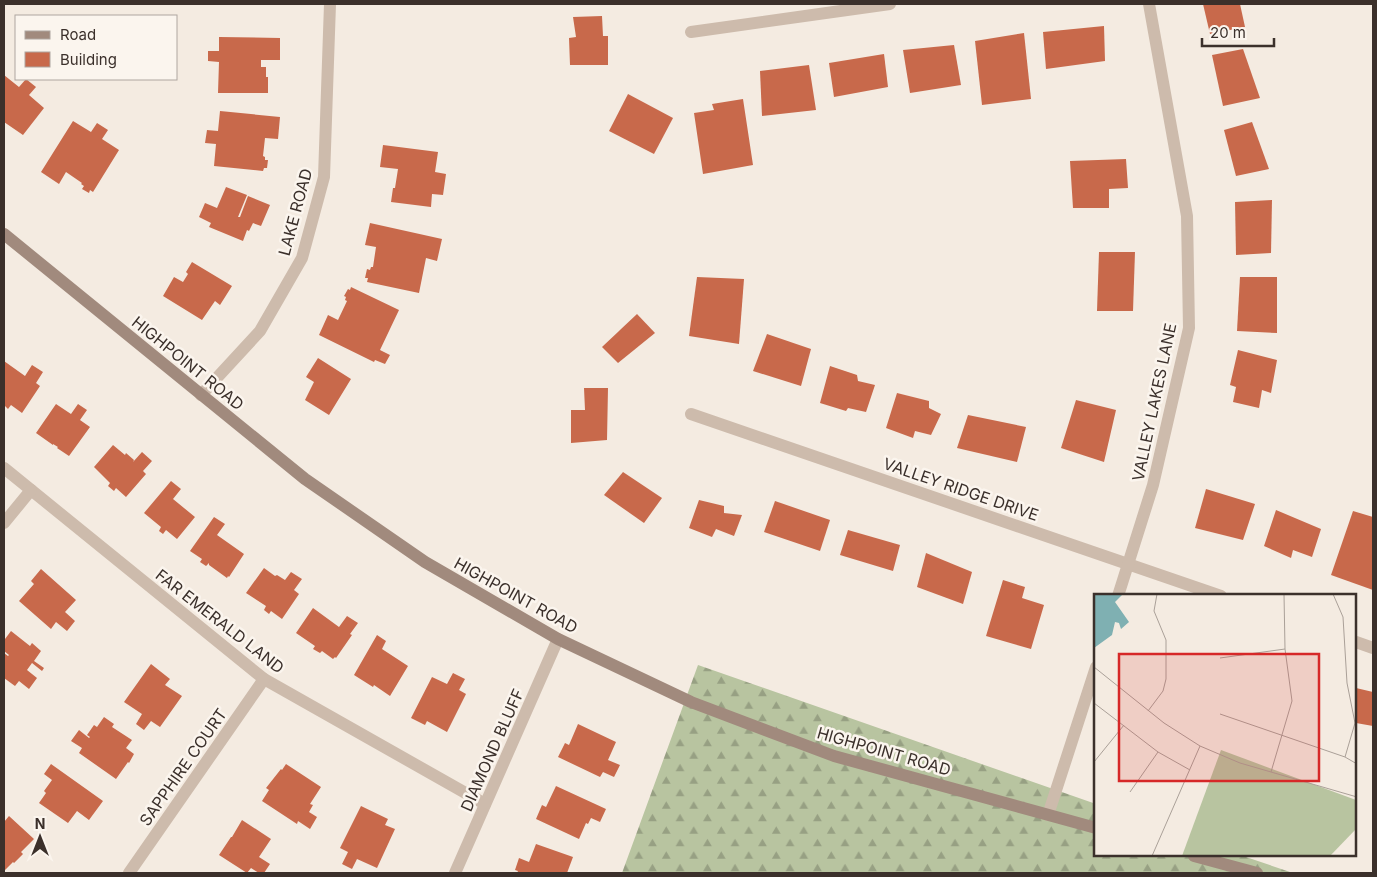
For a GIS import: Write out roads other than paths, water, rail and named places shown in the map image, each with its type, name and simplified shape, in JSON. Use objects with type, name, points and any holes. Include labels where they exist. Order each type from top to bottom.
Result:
[{"type":"street","name":"LAKE ROAD","points":[[201,395],[260,331],[302,258],[324,177],[330,4]]},
{"type":"street","points":[[691,32],[890,4]]},
{"type":"street","name":"VALLEY LAKES LANE","points":[[1119,594],[1153,485],[1189,328],[1187,216],[1149,4]]},
{"type":"street","name":"HIGHPOINT ROAD","points":[[4,234],[305,479],[425,562],[558,639],[690,702],[834,756],[1094,827]]},
{"type":"street","name":"VALLEY RIDGE DRIVE","points":[[691,414],[1215,594]]},
{"type":"street","name":"FAR EMERALD LAND","points":[[4,468],[264,679],[485,804]]},
{"type":"street","points":[[4,523],[31,490]]},
{"type":"street","name":"DIAMOND BLUFF","points":[[455,873],[558,639]]},
{"type":"street","points":[[1357,642],[1373,648]]},
{"type":"street","points":[[1048,815],[1094,672]]},
{"type":"street","name":"SAPPHIRE COURT","points":[[129,873],[264,679]]},
{"type":"street","points":[[1198,857],[1257,873]]}]
